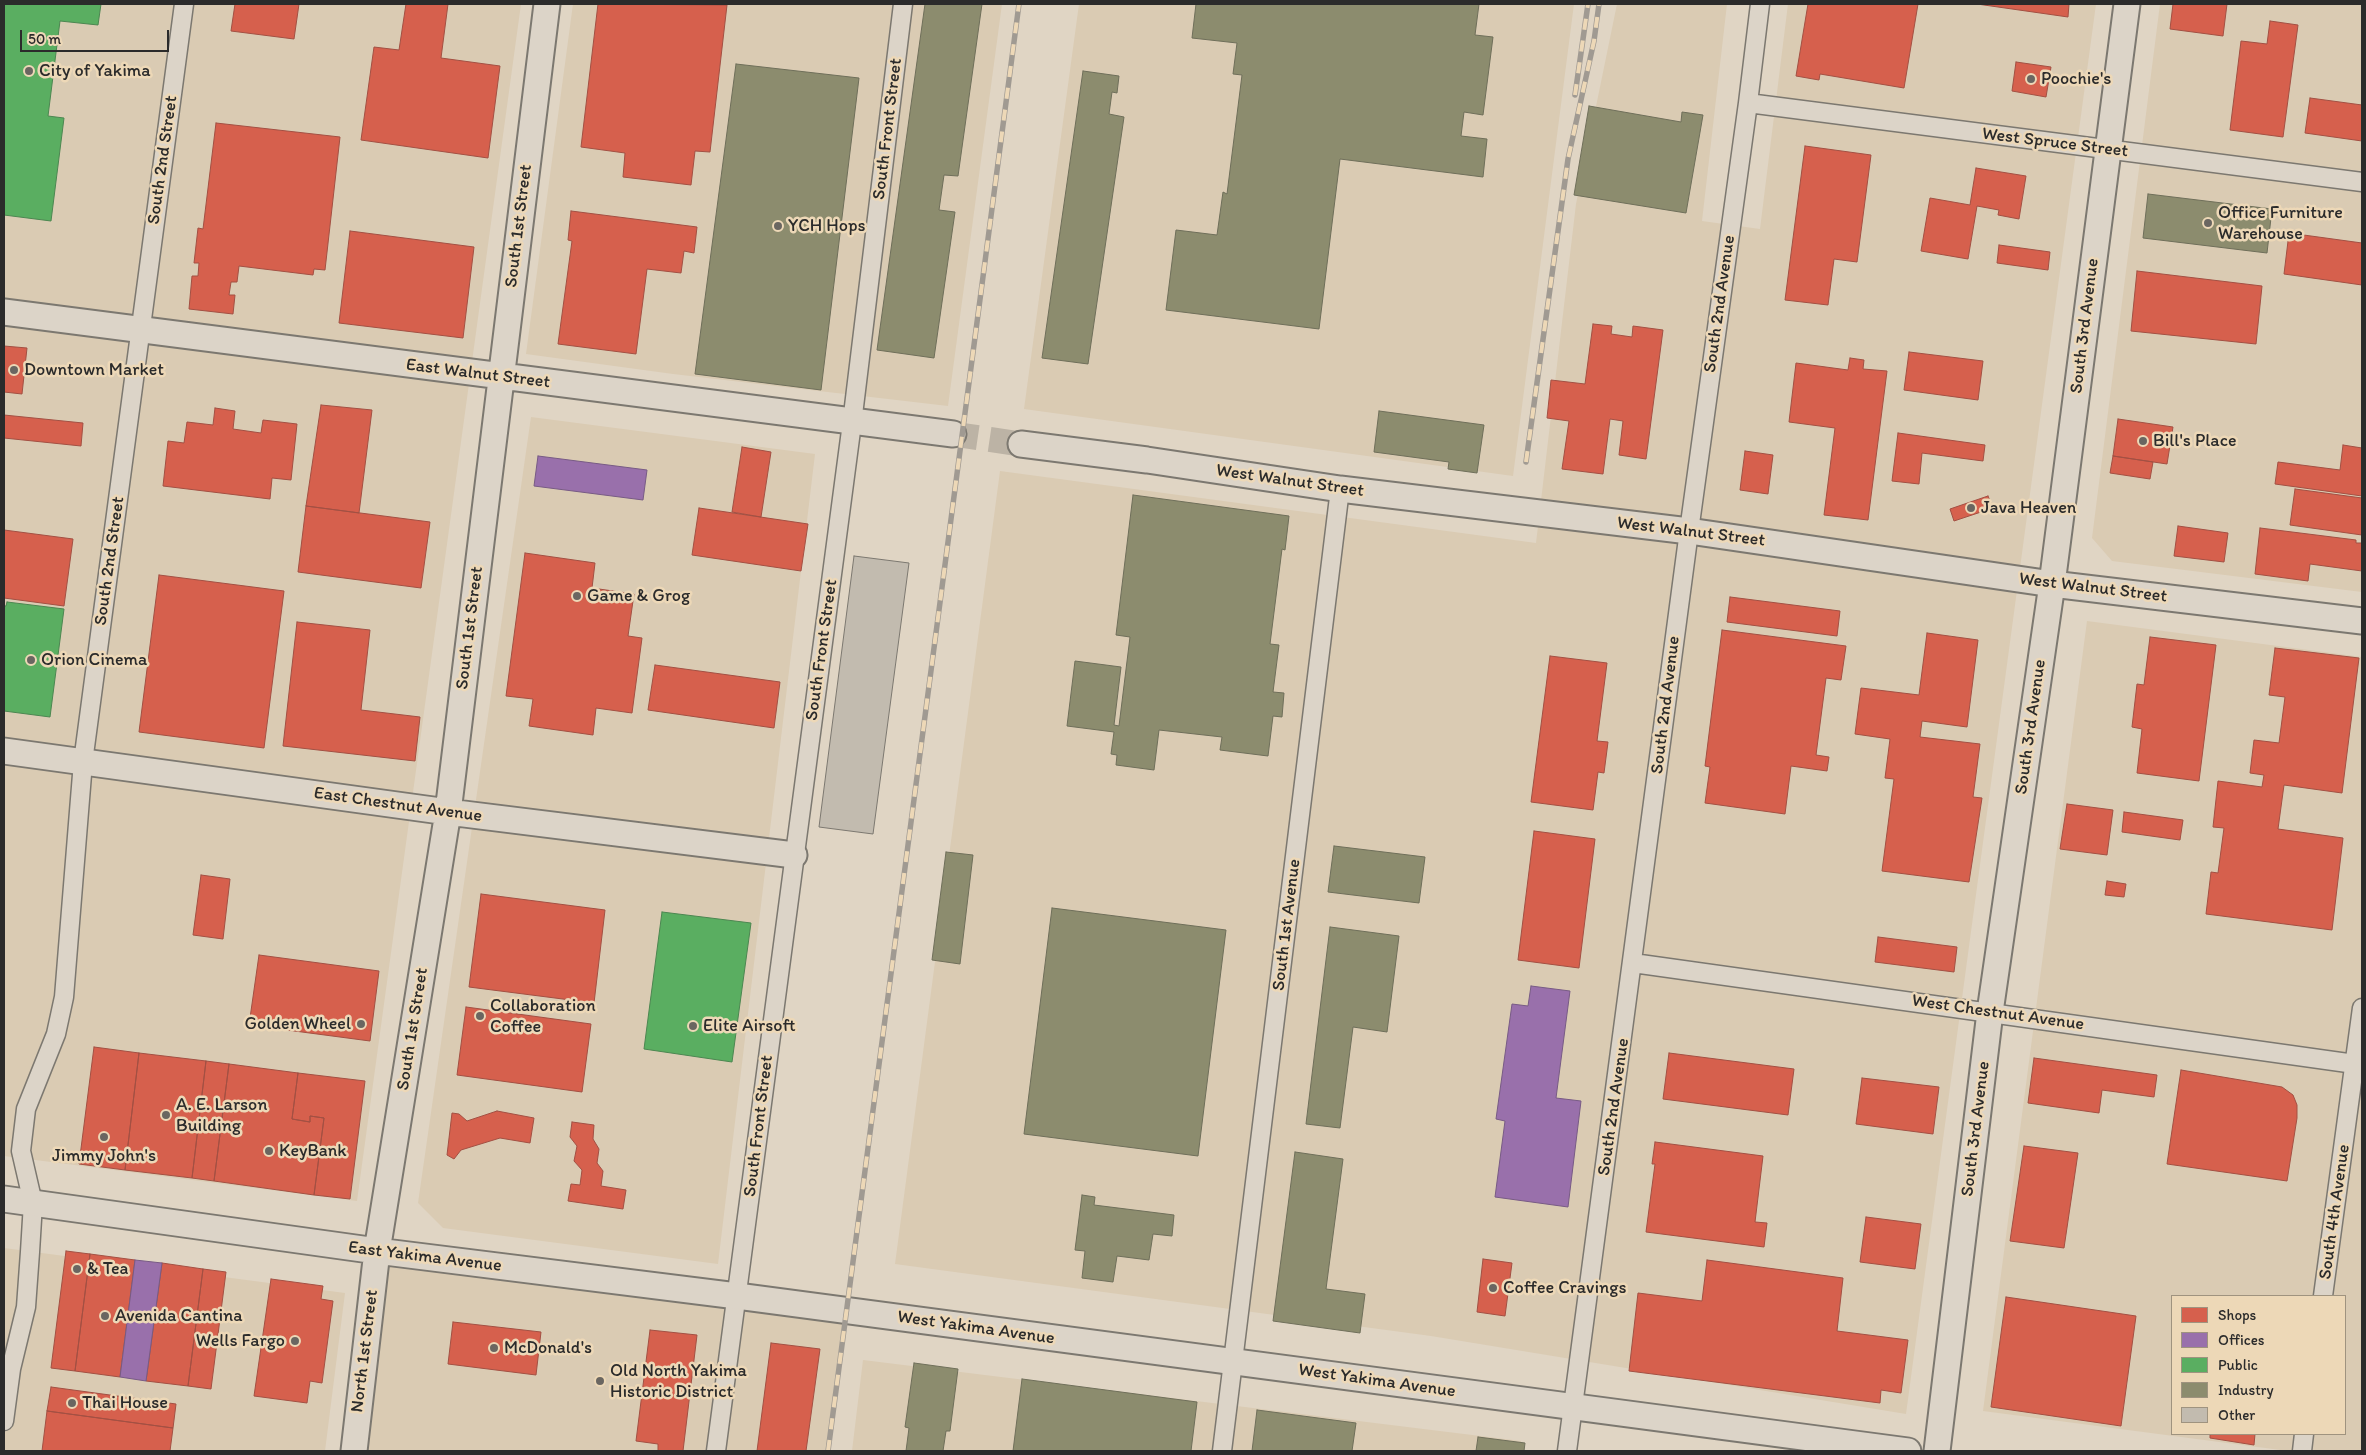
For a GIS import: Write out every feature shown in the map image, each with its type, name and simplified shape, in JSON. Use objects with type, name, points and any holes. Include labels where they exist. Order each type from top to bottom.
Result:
[{"type":"street","name":"South 2nd Street","points":[[4,1421],[11,1369],[26,1307],[33,1203],[21,1151],[26,1109],[56,1034],[64,997],[83,762],[184,4]]},
{"type":"street","name":"South 1st Street","points":[[377,1251],[448,812],[547,4]]},
{"type":"street","name":"South Front Street","points":[[716,1451],[852,423],[903,4]]},
{"type":"street","name":"South 2nd Avenue","points":[[1567,1451],[1633,963],[1688,531],[1748,103],[1760,4]]},
{"type":"street","name":"South 3rd Avenue","points":[[1937,1451],[1990,1012],[2052,584],[2128,4]]},
{"type":"street","name":"West Spruce Street","points":[[1748,103],[2362,182]]},
{"type":"street","name":"East Walnut Street","points":[[4,312],[852,423],[953,434]]},
{"type":"street","name":"West Walnut Street","points":[[1021,444],[1147,460],[1340,489],[1688,531],[2052,584],[2362,621]]},
{"type":"street","name":"South 1st Avenue","points":[[1222,1451],[1340,489]]},
{"type":"street","name":"East Chestnut Avenue","points":[[4,751],[448,812],[794,855]]},
{"type":"street","name":"West Chestnut Avenue","points":[[1633,963],[2359,1065]]},
{"type":"street","name":"South 4th Avenue","points":[[2323,1295],[2359,1065],[2362,1008]]},
{"type":"street","name":"East Yakima Avenue","points":[[4,1199],[377,1251],[847,1311]]},
{"type":"street","name":"North 1st Street","points":[[354,1451],[377,1251]]},
{"type":"street","name":"West Yakima Avenue","points":[[847,1311],[1908,1451]]},
{"type":"street","points":[[2302,1451],[2304,1435]]},
{"type":"shaded area","points":[[4,4],[521,4],[357,1201],[4,1156]]},
{"type":"shaded area","points":[[573,4],[1002,4],[948,406],[673,374],[526,354]]},
{"type":"shaded area","points":[[1079,4],[1574,4],[1513,476],[1024,409]]},
{"type":"shaded area","points":[[1617,4],[1727,4],[1702,221],[1760,229],[1788,4],[2096,4],[1906,1414],[1431,1336],[895,1264],[1000,471],[1536,543],[1576,204]]},
{"type":"shaded area","points":[[2160,4],[2362,4],[2362,592],[2112,561],[2092,538]]},
{"type":"shaded area","points":[[531,417],[815,454],[718,1264],[443,1228],[418,1203]]},
{"type":"shaded area","points":[[2087,621],[2362,657],[2362,1451],[2288,1451],[1983,1411]]},
{"type":"shaded area","points":[[4,1248],[345,1293],[325,1451],[4,1451]]},
{"type":"shaded area","name":"Old North Yakima Historic District","points":[[377,1251],[847,1311],[828,1451],[354,1451]]},
{"type":"shaded area","points":[[863,1360],[1521,1441],[1520,1451],[852,1451]]},
{"type":"building: Shops","points":[[235,4],[299,4],[294,39],[231,31]]},
{"type":"building: Shops","points":[[406,4],[448,4],[441,58],[500,66],[488,158],[361,140],[374,47],[399,50]]},
{"type":"building: Shops","points":[[598,4],[727,5],[710,152],[695,151],[691,185],[623,177],[625,153],[581,147]]},
{"type":"building: Shops","points":[[1808,4],[1918,4],[1904,88],[1820,74],[1819,80],[1796,76]]},
{"type":"building: Shops","points":[[1977,4],[2069,4],[2068,17]]},
{"type":"building: Shops","points":[[2173,4],[2227,4],[2223,36],[2170,29]]},
{"type":"building: Shops","points":[[2270,21],[2298,25],[2283,137],[2230,130],[2241,41],[2267,44]]},
{"type":"building: Shops","name":"Poochie's","points":[[2016,62],[2051,67],[2046,97],[2012,91]]},
{"type":"building: Shops","points":[[2310,98],[2362,105],[2362,141],[2305,133]]},
{"type":"building: Shops","points":[[216,123],[340,137],[325,270],[314,269],[313,275],[239,266],[237,282],[231,282],[229,295],[235,295],[233,314],[189,309],[192,276],[198,276],[199,263],[194,263],[198,228],[203,229]]},
{"type":"building: Shops","points":[[1805,146],[1871,155],[1857,262],[1834,259],[1828,305],[1785,300]]},
{"type":"building: Shops","points":[[1976,168],[2026,176],[2019,219],[1998,215],[1999,210],[1977,206],[1968,259],[1921,251],[1930,198],[1970,205]]},
{"type":"building: Shops","points":[[571,211],[697,227],[694,253],[684,251],[681,273],[647,269],[636,354],[558,344],[572,241],[568,240]]},
{"type":"building: Shops","points":[[350,231],[474,247],[463,338],[339,323]]},
{"type":"building: Shops","points":[[2289,233],[2362,243],[2362,285],[2284,274]]},
{"type":"building: Shops","points":[[1999,245],[2050,252],[2048,270],[1997,263]]},
{"type":"building: Shops","points":[[2137,271],[2262,286],[2256,344],[2131,331]]},
{"type":"building: Shops","points":[[1593,324],[1612,326],[1611,334],[1632,337],[1633,326],[1663,330],[1646,459],[1619,455],[1623,421],[1610,419],[1603,474],[1562,469],[1569,421],[1547,418],[1551,380],[1585,384]]},
{"type":"building: Shops","name":"Downtown Market","points":[[4,346],[27,348],[22,394],[4,392]]},
{"type":"building: Shops","points":[[1909,352],[1983,361],[1978,400],[1904,390]]},
{"type":"building: Shops","points":[[1850,358],[1864,360],[1863,369],[1887,371],[1868,520],[1824,515],[1835,428],[1789,422],[1796,363],[1848,370]]},
{"type":"building: Shops","points":[[321,405],[372,410],[359,513],[306,506]]},
{"type":"building: Shops","points":[[215,408],[235,411],[233,429],[261,433],[263,420],[297,424],[291,480],[272,478],[270,499],[163,486],[168,441],[184,443],[187,422],[213,425]]},
{"type":"building: Shops","points":[[4,415],[83,423],[81,446],[4,438]]},
{"type":"building: Shops","name":"Bill's Place","points":[[2118,419],[2173,427],[2167,464],[2113,456]]},
{"type":"building: Shops","points":[[1898,433],[1985,445],[1983,461],[1922,453],[1919,484],[1892,481]]},
{"type":"building: Shops","points":[[2343,445],[2362,448],[2362,496],[2275,484],[2278,462],[2340,470]]},
{"type":"building: Shops","points":[[742,447],[771,452],[761,517],[732,512]]},
{"type":"building: Shops","points":[[1745,451],[1773,455],[1768,494],[1740,490]]},
{"type":"building: Shops","points":[[2113,456],[2153,462],[2150,479],[2110,473]]},
{"type":"building: Shops","points":[[2295,489],[2362,498],[2362,535],[2290,525]]},
{"type":"building: Shops","name":"Java Heaven","points":[[1988,496],[1993,508],[1954,521],[1950,509]]},
{"type":"building: Shops","points":[[306,506],[430,522],[421,588],[298,572]]},
{"type":"building: Shops","points":[[699,508],[808,524],[801,571],[692,555]]},
{"type":"building: Shops","points":[[2178,526],[2228,533],[2224,562],[2174,556]]},
{"type":"building: Shops","points":[[2260,528],[2356,540],[2356,543],[2362,543],[2362,571],[2310,564],[2308,581],[2255,574]]},
{"type":"building: Shops","points":[[4,530],[73,539],[64,606],[4,598]]},
{"type":"building: Shops","points":[[525,553],[595,563],[592,588],[634,594],[628,636],[642,638],[632,713],[596,708],[593,735],[529,726],[533,699],[506,696]]},
{"type":"building: Shops","points":[[159,575],[284,591],[264,748],[139,732]]},
{"type":"building: Shops","points":[[1730,597],[1840,611],[1837,636],[1727,622]]},
{"type":"building: Shops","points":[[297,622],[370,630],[361,710],[420,717],[415,761],[283,746]]},
{"type":"building: Shops","points":[[1722,630],[1846,646],[1841,680],[1826,678],[1816,755],[1829,757],[1827,771],[1791,766],[1785,814],[1705,803],[1710,767],[1705,766]]},
{"type":"building: Shops","points":[[1927,633],[1978,640],[1967,727],[1922,721],[1920,737],[1980,744],[1973,797],[1982,798],[1969,882],[1882,871],[1894,779],[1885,778],[1890,739],[1855,734],[1861,688],[1919,695]]},
{"type":"building: Shops","points":[[2150,637],[2216,645],[2199,781],[2137,773],[2142,729],[2132,727],[2137,684],[2144,685]]},
{"type":"building: Shops","points":[[2275,648],[2359,658],[2342,793],[2284,785],[2278,829],[2343,838],[2332,930],[2206,914],[2211,872],[2218,873],[2224,828],[2213,827],[2218,781],[2262,787],[2264,775],[2250,773],[2254,740],[2279,743],[2285,697],[2269,695]]},
{"type":"building: Shops","points":[[1550,656],[1607,663],[1597,741],[1608,742],[1604,773],[1598,772],[1593,810],[1531,802]]},
{"type":"building: Shops","points":[[655,665],[780,682],[774,728],[648,710]]},
{"type":"building: Shops","points":[[2067,804],[2113,810],[2107,855],[2060,849]]},
{"type":"building: Shops","points":[[2124,812],[2183,820],[2180,840],[2122,832]]},
{"type":"building: Shops","points":[[1534,831],[1595,839],[1579,968],[1518,960]]},
{"type":"building: Shops","points":[[201,875],[230,879],[223,939],[193,935]]},
{"type":"building: Shops","points":[[2107,881],[2126,884],[2124,897],[2105,895]]},
{"type":"building: Shops","points":[[481,894],[605,910],[594,1003],[469,987]]},
{"type":"building: Shops","points":[[1878,937],[1957,947],[1954,972],[1875,962]]},
{"type":"building: Shops","points":[[259,955],[379,971],[370,1041],[249,1025]]},
{"type":"building: Shops","points":[[466,1007],[591,1024],[582,1092],[457,1075]]},
{"type":"building: Shops","points":[[94,1047],[139,1053],[125,1170],[79,1164]]},
{"type":"building: Shops","name":"A. E. Larson Building","points":[[139,1053],[206,1061],[192,1178],[125,1170]]},
{"type":"building: Shops","points":[[1669,1053],[1794,1069],[1788,1115],[1663,1099]]},
{"type":"building: Shops","points":[[2034,1058],[2157,1075],[2154,1097],[2102,1090],[2099,1113],[2028,1103]]},
{"type":"building: Shops","points":[[206,1061],[229,1064],[214,1181],[192,1178]]},
{"type":"building: Shops","name":"KeyBank","points":[[229,1064],[298,1073],[292,1119],[310,1122],[310,1116],[324,1118],[314,1195],[214,1181]]},
{"type":"building: Shops","points":[[2181,1070],[2282,1087],[2293,1095],[2297,1105],[2297,1118],[2287,1181],[2167,1164]]},
{"type":"building: Shops","points":[[298,1073],[365,1081],[350,1199],[314,1195],[324,1118],[310,1116],[310,1122],[292,1119]]},
{"type":"building: Shops","points":[[1862,1078],[1939,1087],[1933,1134],[1856,1124]]},
{"type":"building: Shops","points":[[497,1111],[534,1118],[530,1143],[500,1138],[461,1150],[454,1159],[447,1155],[452,1113],[459,1114],[467,1121]]},
{"type":"building: Shops","points":[[572,1122],[594,1125],[593,1139],[599,1149],[597,1163],[603,1171],[601,1186],[626,1190],[623,1209],[568,1201],[571,1184],[580,1185],[582,1170],[574,1161],[577,1146],[570,1137]]},
{"type":"building: Shops","points":[[1655,1142],[1763,1156],[1755,1222],[1767,1223],[1764,1247],[1646,1232],[1655,1164],[1652,1164]]},
{"type":"building: Shops","points":[[2024,1146],[2078,1153],[2064,1248],[2010,1241]]},
{"type":"building: Shops","points":[[1866,1217],[1921,1224],[1915,1269],[1860,1262]]},
{"type":"building: Shops","points":[[66,1251],[90,1254],[75,1371],[51,1368]]},
{"type":"building: Shops","name":"Avenida Cantina","points":[[90,1254],[135,1260],[120,1377],[75,1371]]},
{"type":"building: Shops","points":[[1483,1259],[1512,1263],[1505,1316],[1477,1312]]},
{"type":"building: Shops","points":[[1707,1260],[1843,1278],[1837,1331],[1908,1340],[1901,1393],[1881,1390],[1880,1403],[1629,1371],[1638,1293],[1702,1301]]},
{"type":"building: Shops","points":[[162,1263],[203,1269],[188,1386],[146,1381]]},
{"type":"building: Shops","points":[[203,1269],[226,1272],[211,1389],[188,1386]]},
{"type":"building: Shops","name":"Wells Fargo","points":[[271,1279],[323,1286],[321,1299],[333,1301],[322,1383],[310,1381],[307,1403],[254,1396]]},
{"type":"building: Shops","points":[[2006,1297],[2136,1316],[2121,1426],[1991,1407]]},
{"type":"building: Shops","name":"McDonald's","points":[[453,1322],[541,1332],[536,1375],[448,1364]]},
{"type":"building: Shops","points":[[650,1330],[697,1335],[683,1451],[658,1451],[658,1444],[636,1441]]},
{"type":"building: Shops","points":[[771,1343],[820,1349],[806,1451],[757,1451]]},
{"type":"building: Shops","points":[[51,1387],[176,1404],[173,1428],[47,1411]]},
{"type":"building: Shops","points":[[47,1411],[173,1428],[170,1451],[42,1451]]},
{"type":"building: Shops","points":[[2210,1435],[2255,1435],[2254,1445],[2210,1438]]},
{"type":"building: Offices","points":[[538,456],[647,470],[643,500],[534,486]]},
{"type":"building: Offices","points":[[1531,986],[1570,991],[1556,1098],[1581,1101],[1568,1207],[1495,1197],[1505,1121],[1496,1119],[1512,1004],[1528,1006]]},
{"type":"building: Offices","points":[[135,1260],[162,1263],[146,1381],[120,1377]]},
{"type":"building: Public","name":"City of Yakima","points":[[4,4],[101,4],[98,25],[60,21],[48,116],[64,118],[51,221],[4,215]]},
{"type":"building: Public","name":"Orion Cinema","points":[[7,602],[64,609],[50,717],[4,711],[4,606],[6,606]]},
{"type":"building: Public","points":[[662,912],[751,923],[732,1062],[644,1049]]},
{"type":"building: Industry","points":[[925,4],[982,4],[958,176],[944,175],[939,210],[955,212],[934,358],[877,350]]},
{"type":"building: Industry","points":[[1196,4],[1479,4],[1475,35],[1493,37],[1483,115],[1464,112],[1461,136],[1487,139],[1483,177],[1340,159],[1319,329],[1166,310],[1176,230],[1217,235],[1223,192],[1227,194],[1242,75],[1233,74],[1237,43],[1192,38]]},
{"type":"building: Industry","name":"YCH Hops","points":[[736,64],[859,78],[821,390],[695,374]]},
{"type":"building: Industry","points":[[1083,71],[1119,76],[1117,93],[1112,92],[1109,114],[1124,117],[1088,364],[1042,358]]},
{"type":"building: Industry","points":[[1589,106],[1681,122],[1682,112],[1703,115],[1686,213],[1574,195]]},
{"type":"building: Industry","name":"Office Furniture Warehouse","points":[[2148,194],[2272,209],[2267,253],[2143,238]]},
{"type":"building: Industry","points":[[1379,411],[1484,425],[1477,473],[1448,469],[1449,462],[1374,452]]},
{"type":"building: Industry","points":[[1133,495],[1289,516],[1285,550],[1282,549],[1270,644],[1279,645],[1273,692],[1284,693],[1282,717],[1273,716],[1268,756],[1220,750],[1222,737],[1159,730],[1154,770],[1116,765],[1117,755],[1111,754],[1114,732],[1067,726],[1075,661],[1121,667],[1114,725],[1119,726],[1130,637],[1116,635]]},
{"type":"building: Industry","points":[[1334,846],[1425,857],[1419,903],[1328,892]]},
{"type":"building: Industry","points":[[946,852],[973,855],[960,964],[932,960]]},
{"type":"building: Industry","points":[[1052,908],[1226,930],[1198,1156],[1024,1134]]},
{"type":"building: Industry","points":[[1330,927],[1399,936],[1387,1032],[1353,1027],[1340,1128],[1306,1124]]},
{"type":"building: Industry","points":[[1295,1152],[1343,1159],[1326,1289],[1365,1294],[1360,1333],[1273,1321]]},
{"type":"building: Industry","points":[[1082,1195],[1095,1197],[1094,1205],[1174,1215],[1172,1236],[1153,1234],[1149,1260],[1117,1256],[1113,1282],[1082,1278],[1085,1251],[1075,1250]]},
{"type":"building: Industry","points":[[914,1363],[958,1369],[950,1431],[946,1431],[943,1451],[906,1451],[909,1428],[905,1427]]},
{"type":"building: Industry","points":[[1022,1379],[1197,1402],[1191,1451],[1013,1451]]},
{"type":"building: Industry","points":[[1257,1410],[1356,1423],[1352,1451],[1252,1451]]},
{"type":"building: Industry","points":[[1478,1437],[1525,1443],[1524,1451],[1476,1451]]},
{"type":"building: Other","points":[[854,556],[909,563],[873,834],[819,827]]},
{"type":"tunnel","points":[[953,434],[1021,444]]},
{"type":"railway","points":[[828,1451],[1019,4]]},
{"type":"railway","points":[[1575,95],[1588,4]]},
{"type":"railway","points":[[1526,462],[1568,159],[1594,41],[1599,4]]},
{"type":"place","name":"City of Yakima","points":[[29,71]]},
{"type":"place","name":"Poochie's","points":[[2031,79]]},
{"type":"place","name":"Office Furniture Warehouse","points":[[2208,223]]},
{"type":"place","name":"YCH Hops","points":[[778,226]]},
{"type":"place","name":"Downtown Market","points":[[14,370]]},
{"type":"place","name":"Bill's Place","points":[[2143,441]]},
{"type":"place","name":"Java Heaven","points":[[1971,508]]},
{"type":"place","name":"Game & Grog","points":[[577,596]]},
{"type":"place","name":"Orion Cinema","points":[[31,660]]},
{"type":"place","name":"Collaboration Coffee","points":[[480,1016]]},
{"type":"place","name":"Golden Wheel","points":[[361,1024]]},
{"type":"place","name":"Elite Airsoft","points":[[693,1026]]},
{"type":"place","name":"A. E. Larson Building","points":[[166,1115]]},
{"type":"place","name":"Jimmy John's","points":[[104,1137]]},
{"type":"place","name":"KeyBank","points":[[269,1151]]},
{"type":"place","name":"& Tea","points":[[77,1269]]},
{"type":"place","name":"Coffee Cravings","points":[[1493,1288]]},
{"type":"place","name":"Avenida Cantina","points":[[105,1316]]},
{"type":"place","name":"Wells Fargo","points":[[295,1341]]},
{"type":"place","name":"McDonald's","points":[[494,1348]]},
{"type":"place","name":"Old North Yakima Historic District","points":[[600,1381]]},
{"type":"place","name":"Thai House","points":[[72,1403]]}]
